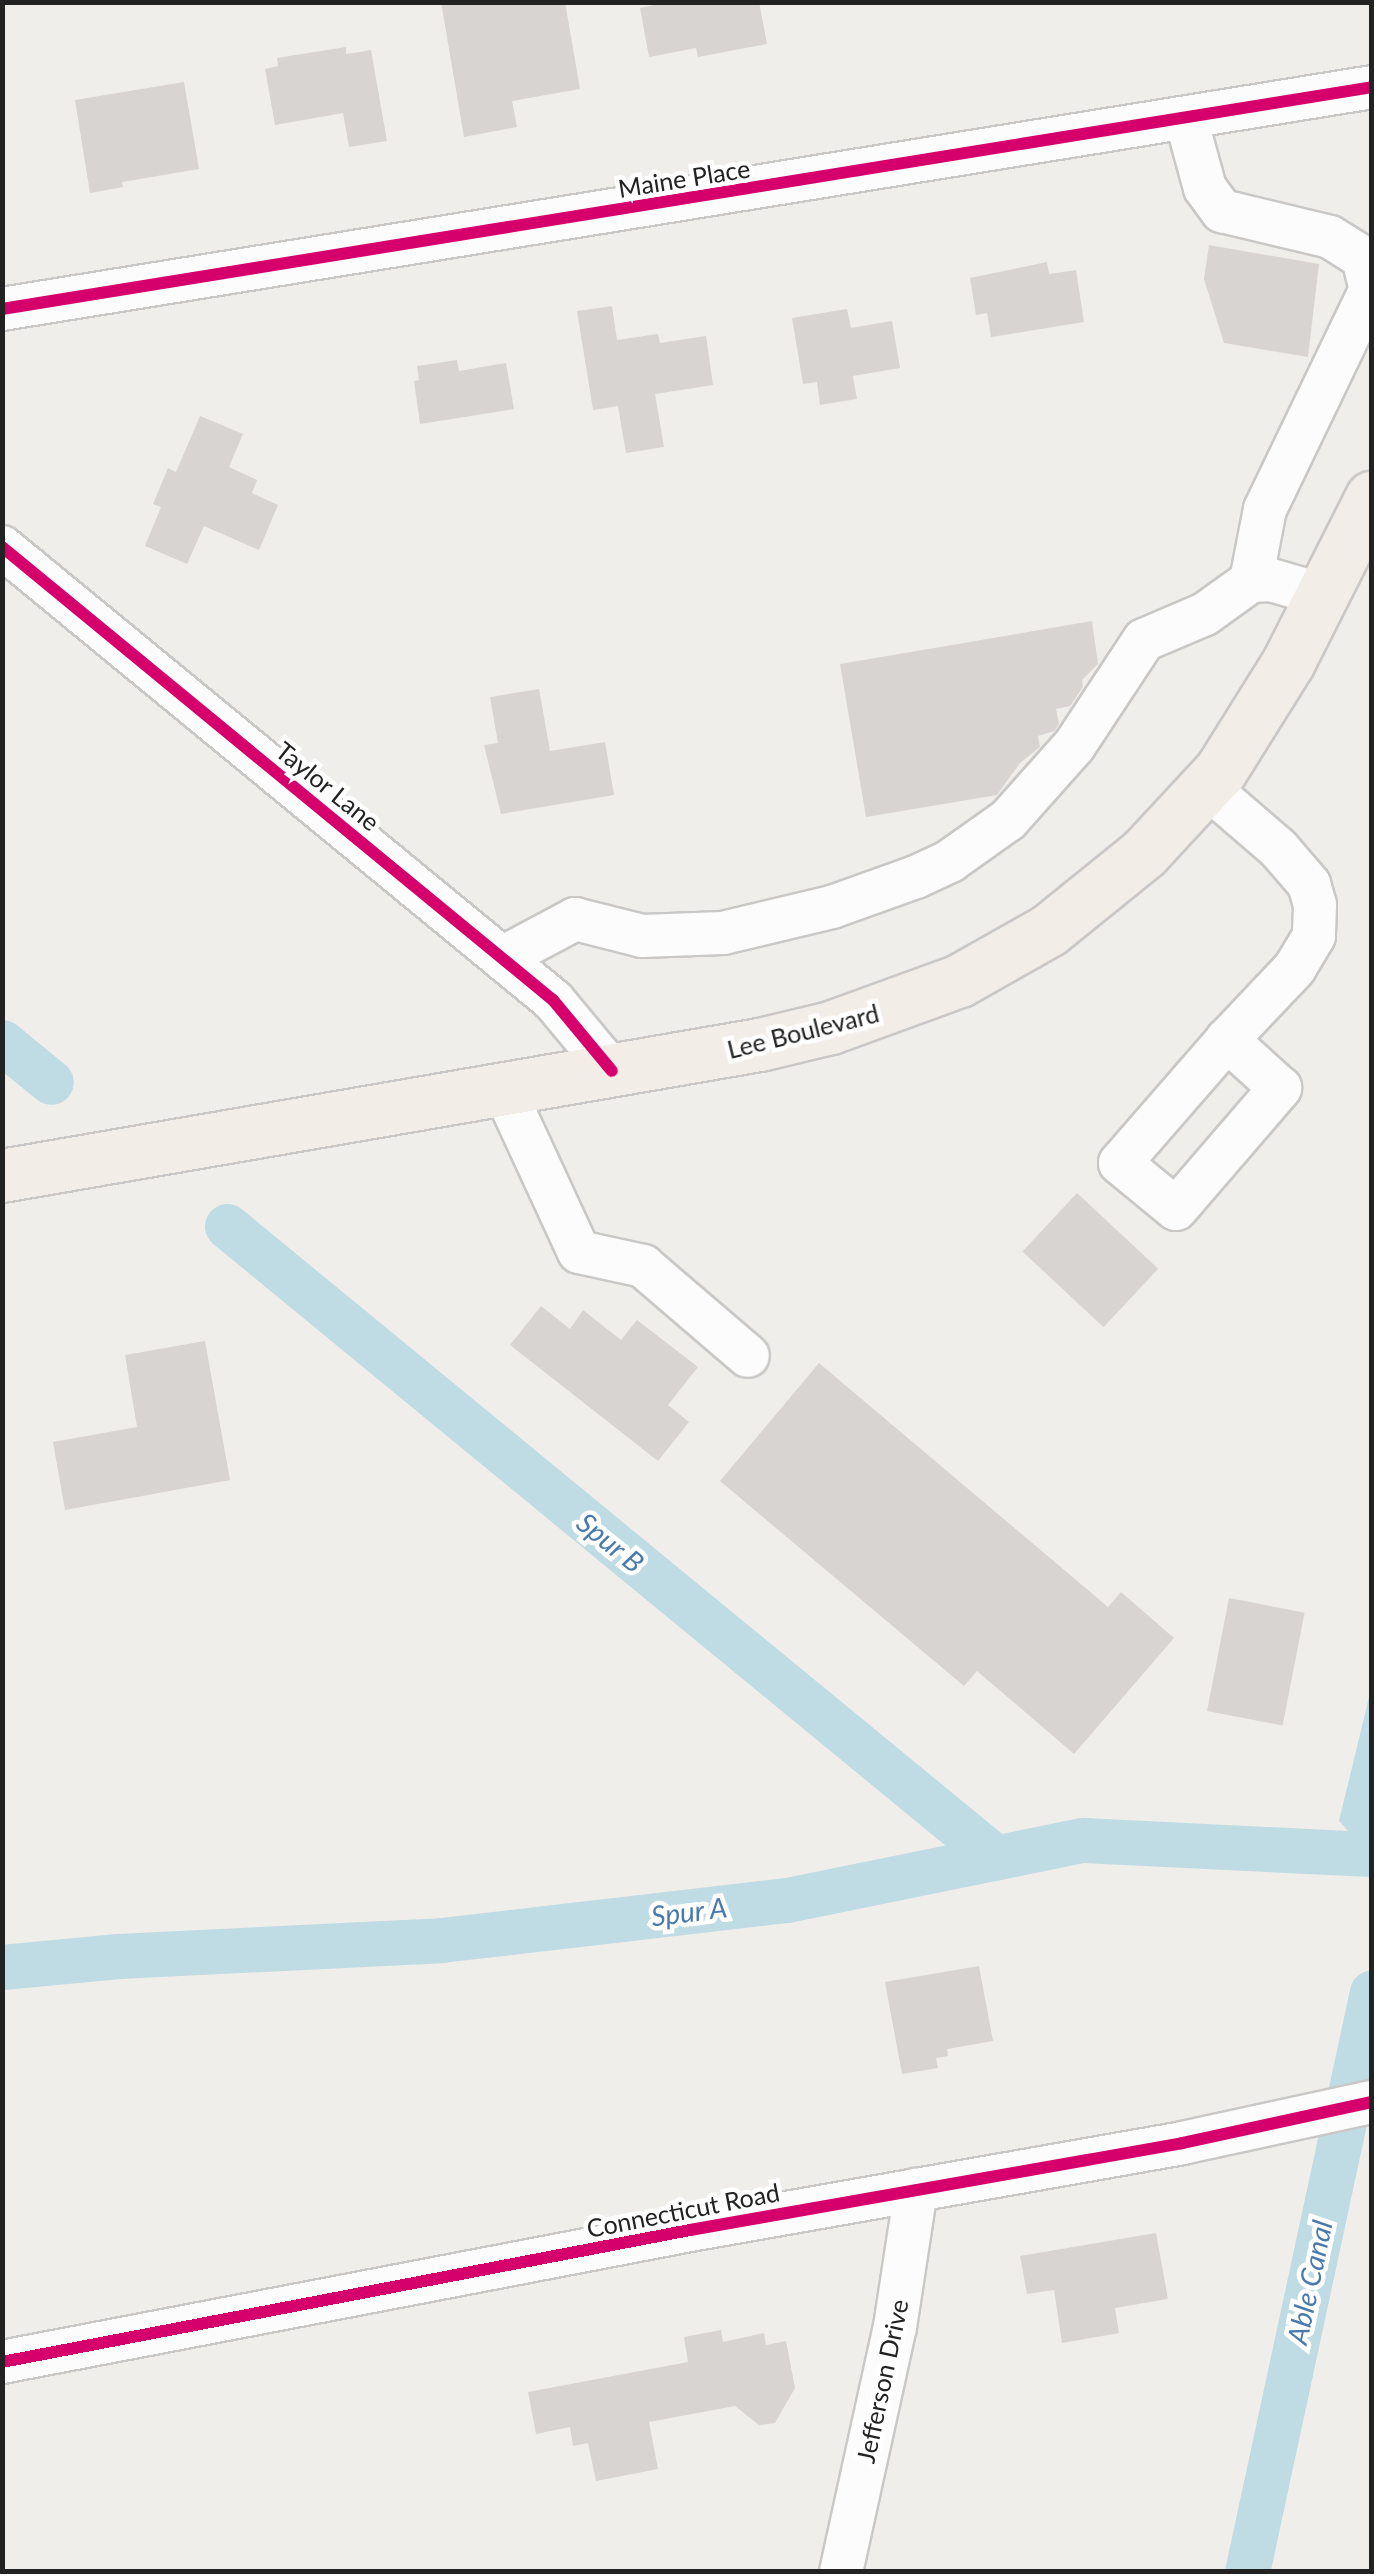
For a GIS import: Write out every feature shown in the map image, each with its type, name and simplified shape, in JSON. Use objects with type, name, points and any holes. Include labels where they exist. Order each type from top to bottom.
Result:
[{"type":"main road","name":"Lee Boulevard","points":[[2,1176],[504,1092],[831,1028],[960,981],[1050,930],[1144,854],[1206,787],[1254,724],[1372,498]]},
{"type":"street","name":"Maine Place","points":[[2,309],[1372,88]]},
{"type":"street","points":[[1186,119],[1205,188],[1222,211],[1330,237],[1363,258],[1371,290],[1265,509],[1251,581]]},
{"type":"street","name":"Taylor Lane","points":[[2,547],[553,1000],[612,1072]]},
{"type":"street","points":[[502,958],[575,920],[642,936],[723,934],[832,907],[950,861],[1008,820],[1074,746],[1144,640],[1205,614],[1251,581],[1271,580],[1324,594]]},
{"type":"street","points":[[1206,787],[1278,848],[1309,884],[1315,905],[1314,936],[1295,968],[1227,1040]]},
{"type":"street","points":[[504,1092],[579,1252],[643,1266],[748,1356]]},
{"type":"street","name":"Connecticut Road","points":[[2,2362],[1182,2143],[1372,2102]]},
{"type":"street","name":"Jefferson Drive","points":[[842,2572],[895,2327],[916,2190]]},
{"type":"water","points":[[1371,1689],[1372,1856],[1339,1821]]},
{"type":"building","points":[[441,2],[565,2],[580,89],[512,101],[517,127],[464,137]]},
{"type":"building","points":[[668,2],[759,2],[767,44],[698,57],[696,48],[649,57],[640,8]]},
{"type":"building","points":[[346,47],[346,54],[371,50],[387,141],[349,147],[343,113],[275,125],[265,69],[278,66],[277,58]]},
{"type":"building","points":[[184,82],[199,169],[122,182],[123,187],[90,193],[75,100]]},
{"type":"building","points":[[1209,245],[1319,264],[1308,357],[1224,343],[1204,279]]},
{"type":"building","points":[[1047,262],[1049,274],[1076,270],[1084,322],[991,337],[987,313],[976,315],[970,278]]},
{"type":"building","points":[[612,306],[617,340],[658,334],[660,343],[706,336],[713,385],[655,394],[664,447],[626,453],[618,406],[593,410],[577,311]]},
{"type":"building","points":[[847,309],[851,328],[892,321],[900,368],[853,376],[857,399],[820,405],[817,382],[803,384],[792,318]]},
{"type":"building","points":[[457,360],[459,371],[506,363],[514,409],[420,424],[414,381],[419,380],[417,366]]},
{"type":"building","points":[[200,416],[243,434],[229,467],[257,480],[252,493],[278,505],[259,550],[204,526],[187,564],[145,546],[161,507],[153,504],[168,468],[176,472]]},
{"type":"building","points":[[1092,621],[1098,664],[1082,680],[1083,687],[1070,706],[1056,709],[1059,724],[1054,731],[1038,736],[1040,747],[1020,763],[997,795],[866,817],[840,664]]},
{"type":"building","points":[[539,689],[550,751],[605,742],[614,795],[501,814],[484,745],[498,743],[490,697]]},
{"type":"building","points":[[1077,1193],[1158,1269],[1104,1327],[1022,1252]]},
{"type":"building","points":[[541,1306],[570,1329],[583,1310],[621,1340],[637,1320],[698,1367],[668,1405],[689,1422],[658,1461],[510,1345]]},
{"type":"building","points":[[205,1341],[230,1480],[65,1510],[53,1442],[137,1427],[125,1355]]},
{"type":"building","points":[[819,1363],[1108,1607],[1121,1592],[1174,1638],[1074,1754],[977,1671],[964,1686],[720,1481]]},
{"type":"building","points":[[1229,1598],[1305,1613],[1283,1726],[1207,1711]]},
{"type":"building","points":[[979,1966],[993,2041],[947,2049],[948,2056],[936,2058],[938,2068],[902,2074],[885,1982]]},
{"type":"building","points":[[1156,2233],[1168,2299],[1115,2308],[1119,2333],[1062,2343],[1054,2290],[1027,2294],[1020,2256]]},
{"type":"building","points":[[721,2330],[723,2342],[764,2333],[766,2345],[786,2341],[795,2388],[775,2423],[759,2425],[735,2406],[649,2422],[658,2469],[596,2481],[588,2443],[573,2446],[570,2427],[536,2434],[528,2392],[688,2362],[684,2337]]},
{"type":"waterway","name":"Spur B","points":[[2,1042],[51,1082]]},
{"type":"waterway","name":"Spur B","points":[[227,1226],[996,1858]]},
{"type":"waterway","name":"Spur A","points":[[2,1967],[118,1956],[441,1940],[787,1900],[1083,1840],[1372,1854]]},
{"type":"waterway","name":"Able Canal","points":[[1247,2572],[1372,1992]]},
{"type":"cycle path","points":[[2,309],[1372,87]]},
{"type":"cycle path","points":[[2,547],[553,1000],[612,1071]]},
{"type":"cycle path","points":[[2,2362],[690,2230],[1182,2143],[1372,2102]]}]
